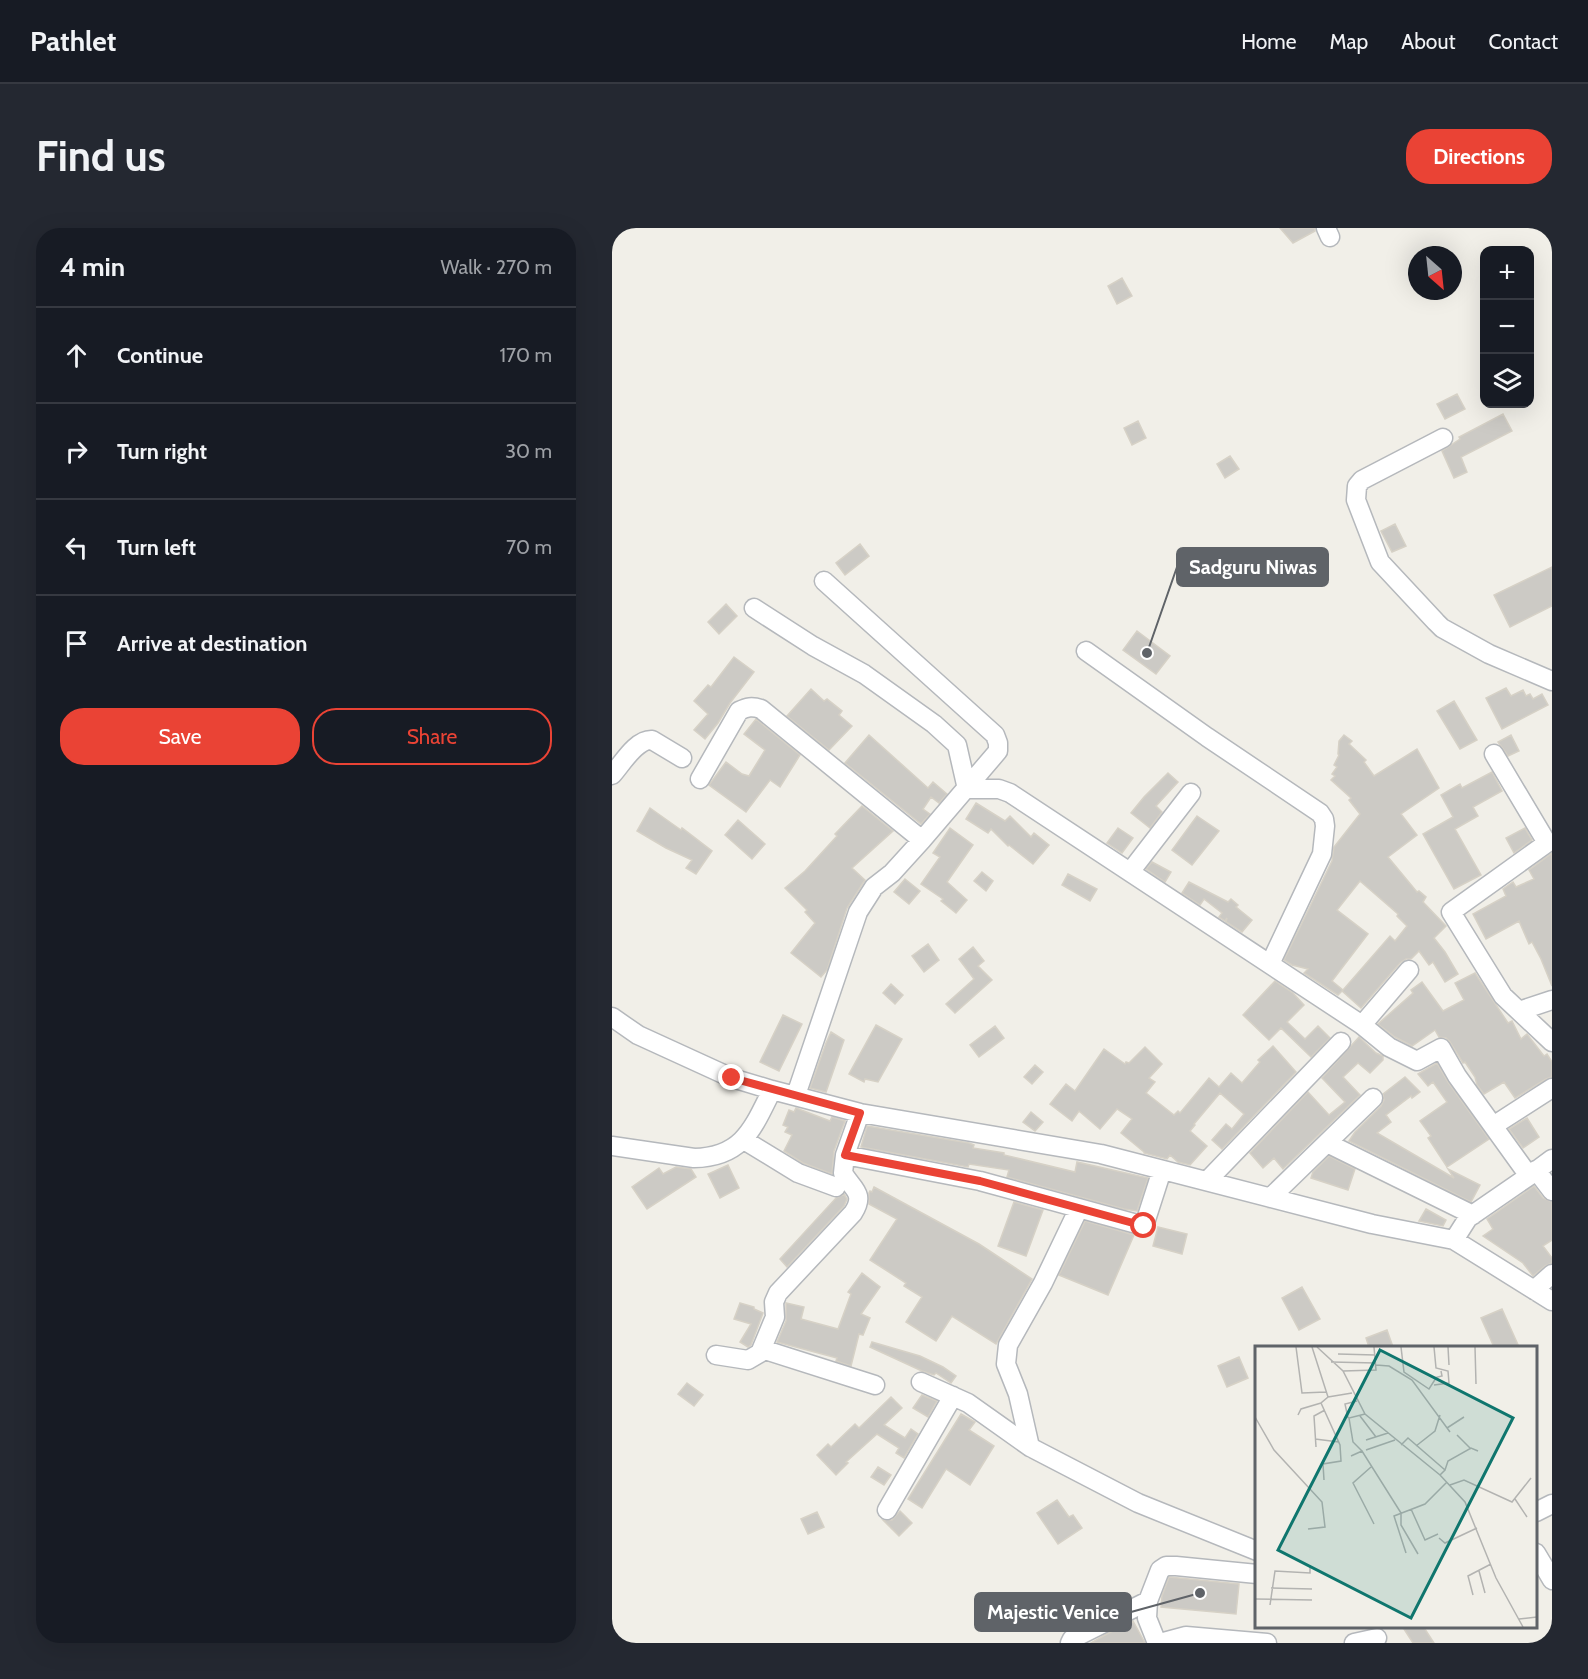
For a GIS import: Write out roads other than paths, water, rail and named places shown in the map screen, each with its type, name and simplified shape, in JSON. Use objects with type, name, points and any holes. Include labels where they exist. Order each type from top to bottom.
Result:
[{"type":"street","points":[[1443,438],[1362,480],[1357,486],[1356,500],[1380,562],[1442,628],[1489,654],[1552,681]]},
{"type":"street","points":[[796,1095],[858,912],[874,887],[892,873],[999,751],[995,735],[824,581]]},
{"type":"street","points":[[754,608],[813,646],[864,674],[934,724],[957,745],[967,789]]},
{"type":"street","points":[[1086,651],[1207,737],[1320,813],[1324,819],[1322,854],[1270,964]]},
{"type":"street","points":[[700,779],[739,711],[754,707],[761,710],[922,840]]},
{"type":"street","points":[[612,775],[637,746],[647,739],[682,759]]},
{"type":"street","points":[[1494,754],[1547,843],[1451,912],[1503,996],[1552,1042]]},
{"type":"street","points":[[967,789],[999,789],[1010,793],[1362,1025],[1389,1047],[1417,1061],[1441,1048],[1457,1076],[1493,1126],[1533,1173],[1552,1191]]},
{"type":"street","points":[[1130,872],[1191,793]]},
{"type":"street","points":[[1362,1025],[1409,970]]},
{"type":"street","points":[[1519,1011],[1552,1000]]},
{"type":"street","points":[[612,1017],[638,1035],[732,1078],[772,1090],[860,1113],[1101,1154],[1372,1224],[1454,1240],[1552,1301]]},
{"type":"street","points":[[1207,1181],[1341,1042]]},
{"type":"street","points":[[1493,1126],[1552,1088]]},
{"type":"street","points":[[612,1146],[708,1158],[733,1148],[751,1133],[772,1090]]},
{"type":"street","points":[[1270,1198],[1373,1098]]},
{"type":"street","points":[[716,1355],[748,1360],[755,1357],[762,1349],[775,1317],[774,1302],[778,1293],[825,1245],[857,1207],[858,1193],[843,1173],[845,1155],[860,1113]]},
{"type":"street","points":[[744,1140],[798,1173],[836,1187]]},
{"type":"street","points":[[1327,1143],[1473,1215]]},
{"type":"street","points":[[845,1155],[980,1181],[1144,1226],[1162,1170]]},
{"type":"street","points":[[1454,1240],[1468,1218],[1552,1159]]},
{"type":"street","points":[[1030,1447],[1018,1394],[1006,1364],[1008,1345],[1043,1283],[1079,1208]]},
{"type":"street","points":[[1534,1290],[1552,1274]]},
{"type":"street","points":[[762,1349],[875,1384]]},
{"type":"street","points":[[921,1382],[968,1403],[1030,1447],[1138,1503],[1255,1550]]},
{"type":"street","points":[[887,1510],[953,1396]]},
{"type":"street","points":[[1537,1512],[1552,1504]]},
{"type":"street","points":[[1542,1555],[1552,1580]]},
{"type":"street","points":[[1255,1574],[1166,1566],[1160,1570],[1148,1600],[1147,1618],[1159,1643],[1186,1636],[1267,1643]]},
{"type":"street","points":[[1070,1643],[1072,1639],[1148,1600]]},
{"type":"street","points":[[1354,1643],[1377,1636]]},
{"type":"place","name":"Sadguru Niwas","points":[[1147,653]]},
{"type":"place","name":"Majestic Venice","points":[[1200,1593]]}]
